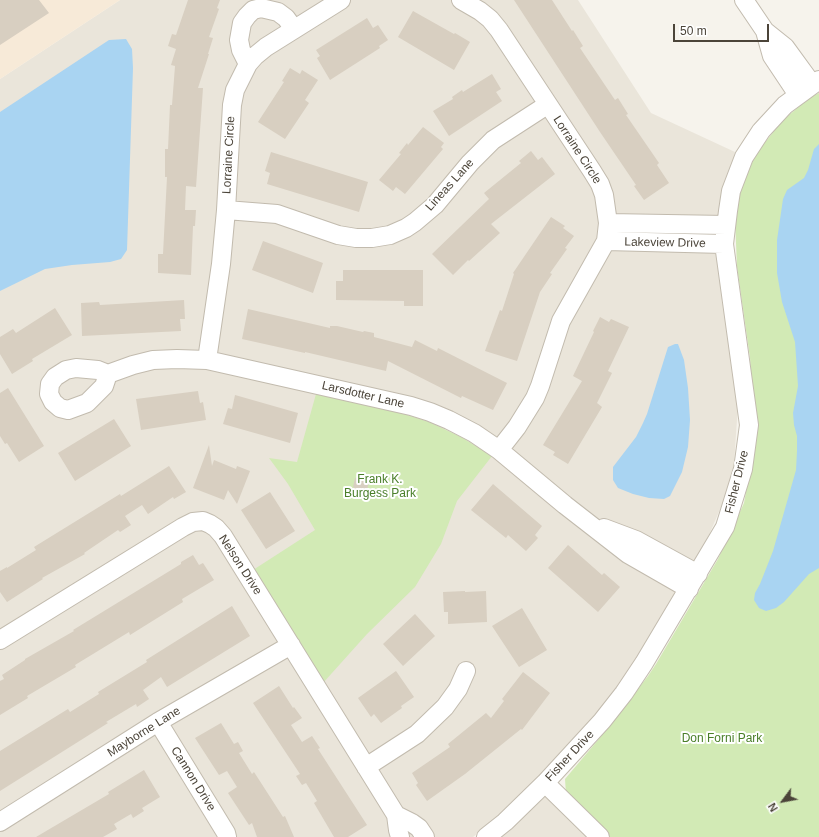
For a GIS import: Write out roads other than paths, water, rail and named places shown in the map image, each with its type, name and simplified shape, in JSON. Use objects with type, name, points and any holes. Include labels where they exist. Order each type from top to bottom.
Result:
[{"type":"street","name":"Lorraine Circle","points":[[207,360],[221,264],[226,210],[232,105],[235,90],[248,64],[255,56],[266,47],[341,0]]},
{"type":"street","name":"Lorraine Circle","points":[[460,0],[480,11],[490,19],[499,30],[600,184],[604,195],[608,223],[606,241],[561,321],[535,398],[517,427],[499,450]]},
{"type":"street","points":[[744,0],[765,31],[772,56],[809,86]]},
{"type":"street","points":[[248,64],[241,50],[239,40],[242,24],[253,10],[261,8],[278,12],[286,18],[294,29]]},
{"type":"street","name":"Fisher Drive","points":[[486,837],[505,822],[545,783],[602,721],[624,693],[644,663],[725,527],[743,469],[749,425],[724,244],[731,192],[744,157],[761,131],[770,120],[809,86]]},
{"type":"street","name":"Lineas Lane","points":[[226,210],[277,214],[338,235],[356,238],[372,238],[390,235],[415,222],[434,205],[470,162],[493,140],[547,105]]},
{"type":"street","name":"Lakeview Drive","points":[[608,223],[726,225]]},
{"type":"street","name":"Lakeview Drive","points":[[606,241],[724,244]]},
{"type":"street","name":"Larsdotter Lane","points":[[108,374],[154,360],[207,360],[411,406],[449,420],[474,433],[499,450],[565,505],[628,554],[693,582]]},
{"type":"street","name":"Nelson Drive","points":[[0,640],[183,527],[193,522],[203,521],[216,528],[223,536],[291,645],[396,815],[400,837]]},
{"type":"street","name":"Mayborne Lane","points":[[0,822],[158,722],[291,645]]},
{"type":"street","points":[[366,767],[417,734],[445,707],[458,689],[466,671]]},
{"type":"street","name":"Cannon Drive","points":[[158,722],[226,833],[227,837]]},
{"type":"street","points":[[545,783],[600,837]]},
{"type":"street","name":"Nelson Drive","points":[[396,815],[419,828],[425,837]]},
{"type":"water","points":[[126,39],[132,49],[133,68],[127,250],[121,259],[110,262],[45,269],[0,291],[0,112],[109,40]]},
{"type":"water","points":[[819,144],[819,568],[809,574],[784,602],[776,608],[766,611],[759,608],[754,600],[755,593],[773,551],[796,470],[797,451],[797,436],[793,413],[798,386],[795,342],[782,302],[777,273],[777,240],[783,199],[787,190],[804,178],[814,149]]},
{"type":"water","points":[[678,344],[684,360],[688,388],[690,420],[688,447],[682,472],[670,496],[664,499],[649,498],[618,488],[613,480],[613,467],[636,437],[647,414],[668,347]]},
{"type":"park label","name":"Frank K. Burgess Park","points":[[380,487]]},
{"type":"park label","name":"Don Forni Park","points":[[722,739]]}]
